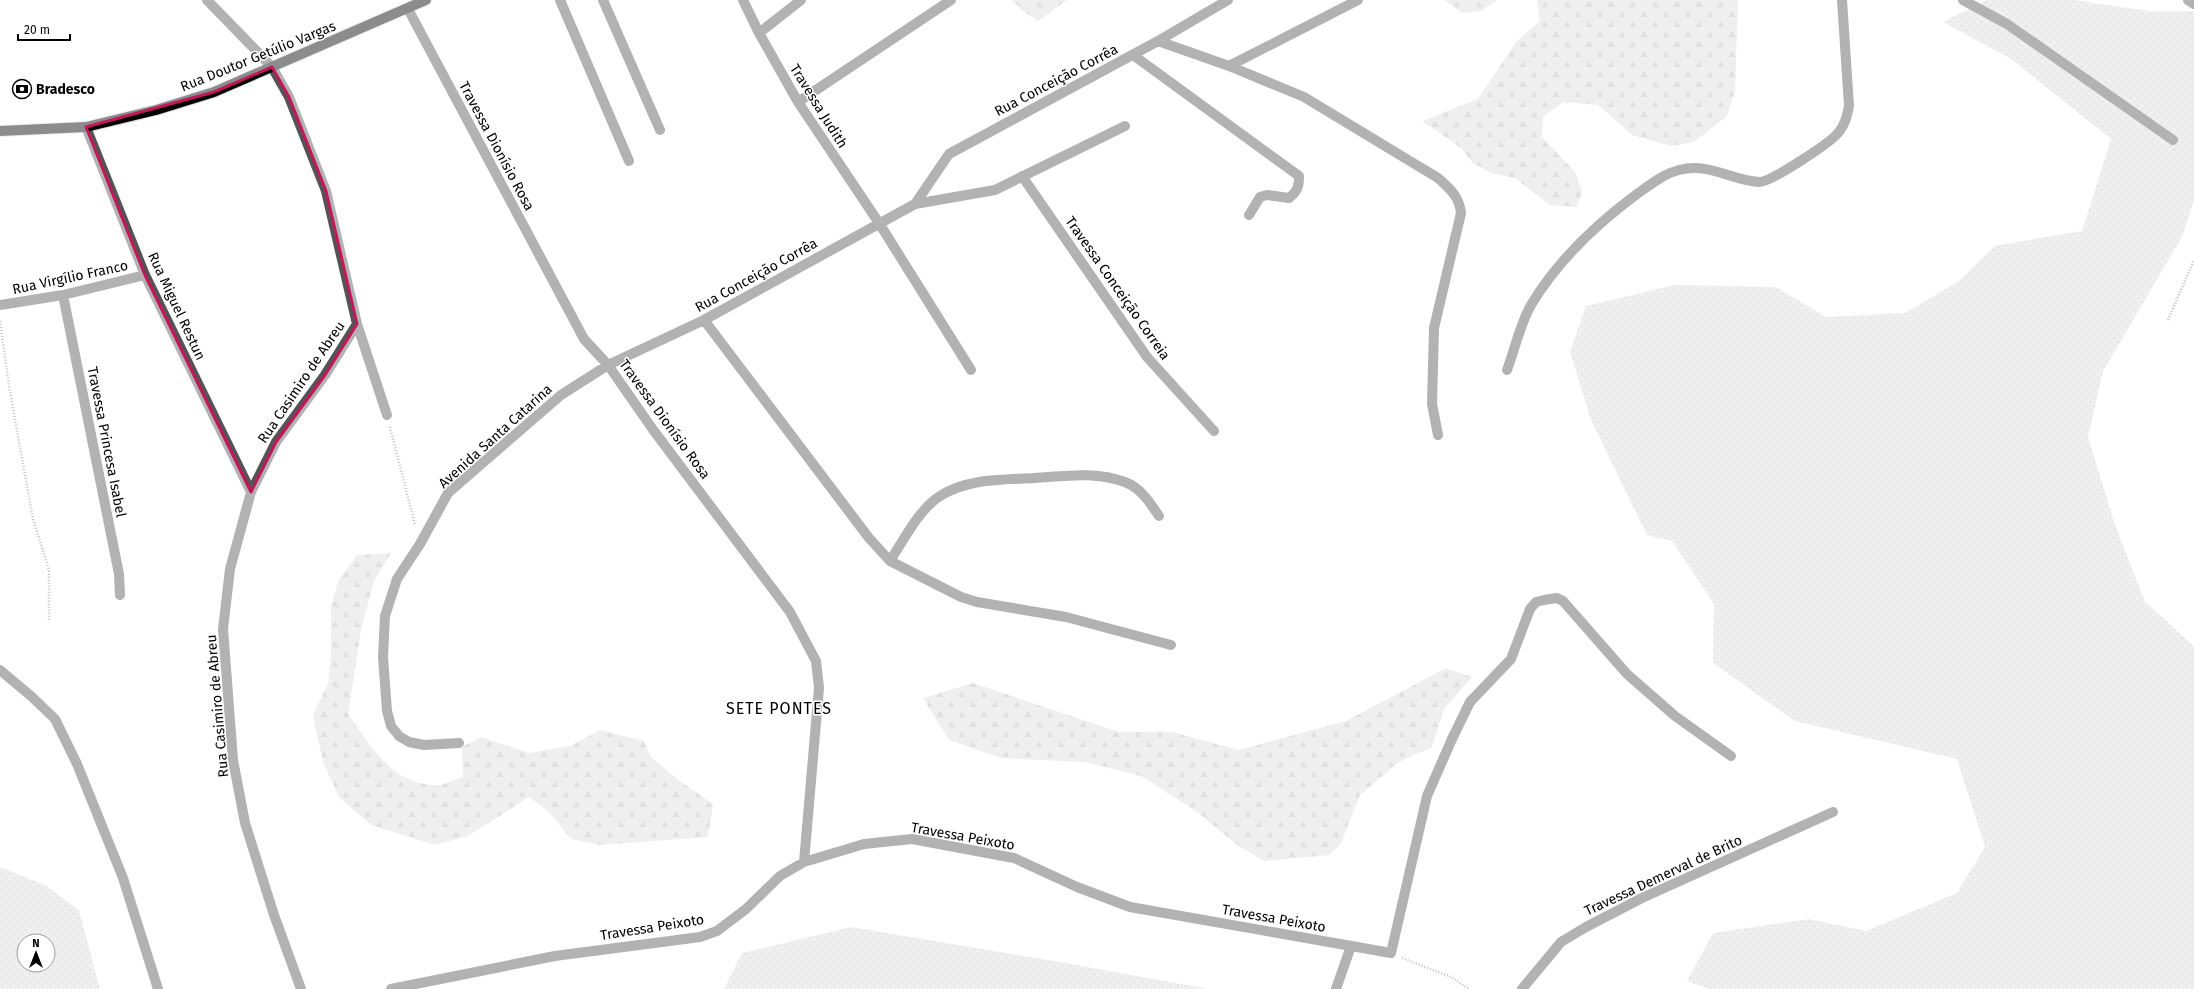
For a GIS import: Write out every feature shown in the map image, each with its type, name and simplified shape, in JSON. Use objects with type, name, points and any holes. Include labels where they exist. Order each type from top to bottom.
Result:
[{"type":"main road","name":"Rua Doutor Getúlio Vargas","points":[[0,131],[86,127],[156,110],[214,92],[426,0]]},
{"type":"street","name":"Rua Casimiro de Abreu","points":[[207,0],[272,68],[289,97],[326,191],[357,324],[387,415]]},
{"type":"street","points":[[560,0],[629,161]]},
{"type":"street","points":[[604,0],[660,130]]},
{"type":"street","name":"Travessa Judith","points":[[743,0],[759,33],[798,102],[879,223],[971,370]]},
{"type":"street","points":[[759,33],[801,0]]},
{"type":"street","points":[[798,102],[951,0]]},
{"type":"street","name":"Rua Conceição Corrêa","points":[[915,204],[949,154],[1133,55],[1228,0]]},
{"type":"street","points":[[1229,66],[1358,0]]},
{"type":"street","points":[[1507,370],[1530,306],[1551,274],[1578,244],[1610,214],[1662,177],[1680,170],[1704,169],[1760,182],[1782,173],[1837,134],[1845,122],[1849,106],[1842,0]]},
{"type":"street","points":[[1963,0],[2007,24],[2172,140]]},
{"type":"street","points":[[2188,0],[2194,4]]},
{"type":"street","name":"Travessa Dionísio Rosa","points":[[408,8],[584,339],[608,365],[654,431],[790,612],[816,660],[820,688],[804,862]]},
{"type":"street","points":[[1158,41],[1229,66],[1304,97],[1438,178],[1454,192],[1460,202],[1461,213],[1442,288],[1434,328],[1432,404],[1438,435]]},
{"type":"street","points":[[1133,55],[1299,176],[1299,186],[1296,192],[1289,198],[1267,195],[1260,197],[1249,215]]},
{"type":"street","name":"Rua Conceição Corrêa","points":[[608,365],[704,320],[915,204],[995,190],[1125,126]]},
{"type":"street","name":"Rua Miguel Restun","points":[[86,127],[145,275],[250,492]]},
{"type":"street","name":"Travessa Conceição Correia","points":[[1022,176],[1147,357],[1214,431]]},
{"type":"street","name":"Rua Virgílio Franco","points":[[0,305],[63,295],[145,275]]},
{"type":"street","name":"Travessa Princesa Isabel","points":[[63,295],[119,574],[120,595]]},
{"type":"street","points":[[704,320],[869,538],[890,560],[950,591],[977,602],[1066,618],[1171,645]]},
{"type":"street","name":"Rua Casimiro de Abreu","points":[[301,989],[274,915],[245,823],[233,760],[223,629],[230,570],[250,492],[276,442],[325,375],[357,324]]},
{"type":"street","name":"Avenida Santa Catarina","points":[[459,743],[424,745],[409,742],[399,736],[391,726],[387,710],[383,657],[385,616],[397,579],[420,544],[448,494],[561,395],[608,365]]},
{"type":"street","points":[[890,560],[920,516],[939,496],[955,488],[982,481],[1076,474],[1104,476],[1126,482],[1138,489],[1159,516]]},
{"type":"street","points":[[1391,953],[1427,796],[1470,702],[1511,659],[1520,641],[1530,609],[1536,602],[1558,598],[1563,601],[1627,674],[1675,716],[1730,756]]},
{"type":"street","points":[[0,670],[31,696],[55,720],[77,764],[123,878],[158,989]]},
{"type":"street","name":"Travessa Demerval de Brito","points":[[1522,989],[1562,942],[1586,927],[1642,898],[1833,812]]},
{"type":"street","name":"Travessa Peixoto","points":[[391,989],[555,956],[700,936],[717,931],[746,909],[780,876],[804,862],[864,844],[912,839],[1014,858],[1077,886],[1130,907],[1391,953]]},
{"type":"street","points":[[1336,989],[1352,946]]},
{"type":"path","points":[[2168,320],[2194,260]]},
{"type":"path","points":[[0,321],[9,386],[33,519],[49,570],[49,620]]},
{"type":"path","points":[[387,415],[420,544]]},
{"type":"path","points":[[1391,953],[1451,977],[1469,989]]},
{"type":"highlighted area","points":[[272,67],[289,97],[326,191],[357,324],[325,375],[276,442],[251,492],[145,275],[86,127],[214,92]]},
{"type":"green space","points":[[1012,0],[1067,0],[1038,21],[1023,11]]},
{"type":"green space","points":[[1444,0],[1497,0],[1481,11],[1463,13]]},
{"type":"green space","points":[[1537,0],[1738,0],[1735,90],[1727,116],[1694,142],[1671,146],[1632,135],[1598,105],[1563,102],[1543,117],[1542,137],[1575,172],[1582,192],[1577,207],[1550,205],[1515,178],[1491,173],[1473,163],[1461,148],[1422,121],[1478,99],[1516,42],[1540,21]]},
{"type":"green space","points":[[1987,0],[2074,0],[2149,11],[2194,11],[2194,201],[2182,237],[2103,371],[2088,437],[2114,522],[2145,602],[2194,646],[2194,989],[1709,989],[1687,981],[1713,933],[1809,919],[1866,931],[1957,893],[1985,847],[1957,759],[1795,721],[1713,663],[1714,604],[1672,541],[1647,535],[1591,420],[1570,352],[1586,306],[1674,285],[1776,287],[1826,317],[1905,313],[1959,281],[1995,246],[2082,231],[2111,139],[2011,59],[1943,22]]},
{"type":"green space","points":[[391,553],[374,581],[361,630],[348,714],[384,762],[408,779],[421,784],[440,785],[463,777],[462,747],[481,737],[529,753],[570,746],[600,730],[644,741],[651,757],[677,779],[713,804],[708,837],[600,845],[571,839],[549,812],[529,797],[468,836],[435,845],[371,825],[339,797],[323,762],[313,715],[328,684],[331,654],[331,606],[339,580],[357,555]]},
{"type":"green space","points":[[1446,668],[1472,677],[1444,709],[1432,747],[1399,762],[1360,795],[1341,843],[1330,855],[1264,861],[1236,844],[1196,811],[1141,776],[1085,762],[1001,758],[949,740],[923,698],[973,683],[1119,732],[1172,732],[1239,750],[1346,721]]},
{"type":"green space","points":[[0,867],[45,885],[79,910],[100,989],[0,989]]},
{"type":"green space","points":[[851,927],[1066,963],[1208,989],[724,989],[742,953]]},
{"type":"place","name":"Bradesco","points":[[22,89]]},
{"type":"district","name":"SETE PONTES","points":[[779,708]]}]
